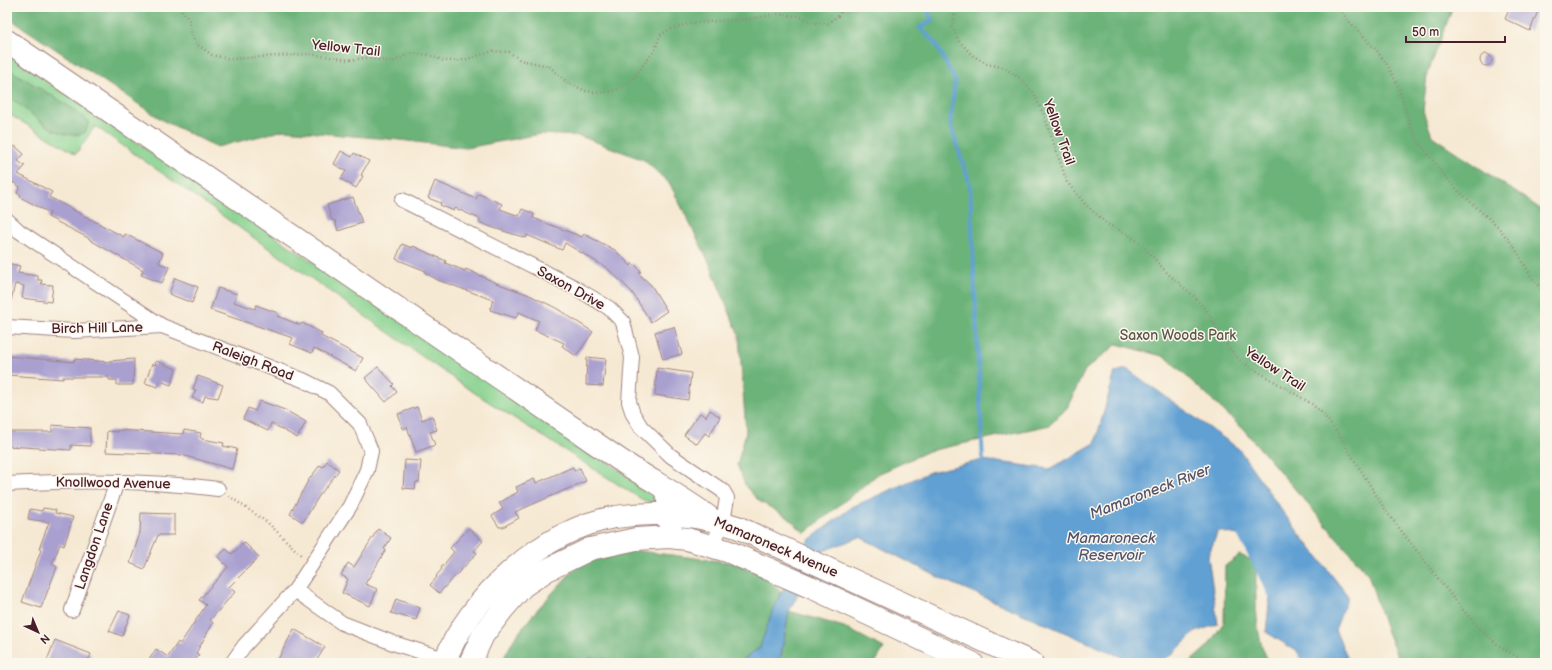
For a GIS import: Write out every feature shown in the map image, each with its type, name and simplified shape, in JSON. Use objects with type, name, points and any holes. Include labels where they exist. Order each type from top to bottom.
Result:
[{"type":"main road","points":[[7,41],[620,461],[716,520]]},
{"type":"main road","points":[[665,489],[672,515],[669,537]]},
{"type":"main road","name":"Mamaroneck Avenue","points":[[449,662],[465,622],[484,597],[507,573],[544,546],[568,532],[613,518],[652,514],[716,520],[798,554],[1032,663]]},
{"type":"main road","name":"Mamaroneck Avenue","points":[[470,663],[482,635],[503,609],[524,586],[547,570],[590,549],[636,539],[669,537],[687,539],[712,546],[785,576],[972,663]]},
{"type":"street","name":"Saxon Drive","points":[[402,200],[574,287],[609,308],[623,322],[632,357],[629,402],[633,414],[641,427],[671,456],[723,491],[727,498],[716,520],[712,546]]},
{"type":"street","name":"Raleigh Road","points":[[7,220],[19,231],[162,326],[303,380],[329,392],[360,424],[371,451],[368,470],[350,506],[295,590],[244,646],[232,663]]},
{"type":"street","name":"Birch Hill Lane","points":[[7,327],[74,330],[162,326]]},
{"type":"street","name":"Knollwood Avenue","points":[[7,484],[117,482],[218,489]]},
{"type":"street","name":"Langdon Lane","points":[[72,610],[117,482]]},
{"type":"street","points":[[295,590],[342,623],[393,643],[449,662]]},
{"type":"path","name":"Yellow Trail","points":[[179,7],[189,20],[192,35],[198,45],[212,55],[230,58],[309,54],[349,60],[366,58],[393,62],[410,53],[430,56],[444,61],[464,60],[493,51],[509,52],[520,60],[549,66],[568,82],[586,91],[601,93],[616,90],[630,82],[655,50],[660,35],[670,30],[691,23],[749,19],[778,14],[799,16],[814,23],[828,23],[838,16],[843,7]]},
{"type":"path","name":"Yellow Trail","points":[[957,7],[952,26],[959,41],[972,55],[987,64],[1005,68],[1021,79],[1033,92],[1044,114],[1067,182],[1085,204],[1107,224],[1128,234],[1143,246],[1168,274],[1194,296],[1208,313],[1230,350],[1242,362],[1312,404],[1323,414],[1339,435],[1386,511],[1454,599],[1476,624],[1498,645],[1527,663]]},
{"type":"path","points":[[1336,7],[1378,51],[1388,66],[1398,86],[1411,128],[1420,144],[1453,186],[1497,226],[1513,245],[1534,281],[1545,292]]},
{"type":"path","points":[[218,489],[268,523],[311,565]]},
{"type":"green space","name":"Saxon Woods Park","points":[[7,7],[1453,7],[1427,75],[1423,111],[1432,136],[1545,212],[1545,663],[1400,663],[1385,627],[1368,574],[1244,430],[1166,357],[1117,344],[1085,370],[1067,408],[1050,425],[929,451],[878,474],[805,533],[787,517],[759,501],[746,487],[737,465],[746,432],[739,336],[709,262],[670,184],[644,160],[580,136],[540,134],[466,148],[400,140],[284,130],[217,147],[164,121],[7,17]]},
{"type":"green space","points":[[7,54],[653,493],[657,499],[652,503],[641,499],[467,388],[95,126],[76,154],[7,113]]},
{"type":"green space","points":[[7,68],[72,108],[89,122],[85,133],[74,135],[53,129],[43,124],[7,96]]},
{"type":"green space","points":[[615,548],[735,563],[764,576],[781,591],[760,647],[739,663],[692,660],[689,663],[629,663],[591,657],[580,663],[501,663],[514,639],[535,612],[576,567]]},
{"type":"green space","points":[[1240,555],[1256,562],[1258,630],[1265,654],[1271,663],[1189,663],[1208,646],[1224,622],[1225,566]]},
{"type":"green space","points":[[789,611],[844,627],[884,648],[875,663],[774,663],[781,656]]},
{"type":"water","name":"Mamaroneck Reservoir","points":[[1127,369],[1239,449],[1282,511],[1348,596],[1335,630],[1350,663],[1303,663],[1298,652],[1266,632],[1273,567],[1252,538],[1218,531],[1208,556],[1218,624],[1195,632],[1176,651],[1160,663],[1135,663],[938,577],[860,537],[823,551],[789,611],[781,656],[774,663],[739,663],[760,647],[774,606],[809,540],[852,507],[930,472],[983,460],[1050,469],[1095,443],[1115,372]]},
{"type":"water","points":[[591,657],[629,663],[580,663]]},
{"type":"building","points":[[1510,7],[1535,7],[1534,10],[1538,11],[1530,31],[1505,19]]},
{"type":"building","points":[[1484,54],[1488,54],[1492,60],[1488,66],[1484,66],[1480,62],[1480,58]]},
{"type":"building","points":[[15,146],[24,154],[18,161],[25,166],[18,174],[52,192],[49,197],[124,237],[125,234],[163,253],[159,263],[169,267],[162,283],[141,275],[143,270],[90,239],[48,217],[50,213],[20,197],[21,195],[17,193],[20,187],[13,182],[7,190],[7,153],[9,154]]},
{"type":"building","points":[[341,151],[352,157],[354,153],[369,161],[356,188],[341,179],[346,171],[334,164]]},
{"type":"building","points":[[435,181],[476,199],[479,194],[502,204],[500,209],[519,216],[522,209],[534,214],[533,218],[582,237],[584,234],[615,250],[631,266],[633,263],[641,271],[639,274],[651,285],[667,311],[651,322],[631,291],[607,268],[565,243],[562,250],[527,235],[526,238],[494,228],[479,222],[480,219],[455,208],[454,211],[440,205],[441,203],[428,198]]},
{"type":"building","points":[[353,197],[362,223],[338,231],[335,220],[332,221],[327,205]]},
{"type":"building","points":[[402,244],[412,248],[413,246],[446,261],[445,263],[465,271],[466,269],[496,283],[527,294],[556,308],[593,332],[576,356],[562,346],[564,343],[535,330],[539,321],[519,312],[516,318],[490,310],[493,300],[438,280],[425,273],[426,271],[396,259]]},
{"type":"building","points":[[7,263],[20,266],[18,273],[38,276],[38,280],[42,280],[41,284],[53,285],[51,302],[22,298],[24,286],[15,284],[11,301],[7,300]]},
{"type":"building","points":[[175,278],[198,287],[192,303],[169,294]]},
{"type":"building","points":[[218,288],[237,294],[234,302],[255,309],[256,305],[278,313],[277,316],[300,325],[302,323],[322,333],[321,336],[363,358],[356,371],[314,348],[312,353],[290,344],[293,338],[210,310]]},
{"type":"building","points":[[674,327],[682,354],[663,359],[655,332]]},
{"type":"building","points":[[7,356],[74,362],[74,359],[109,362],[134,359],[133,385],[117,385],[117,380],[109,380],[109,377],[63,377],[63,379],[7,375]]},
{"type":"building","points":[[587,357],[606,359],[603,386],[586,385]]},
{"type":"building","points":[[156,361],[176,369],[171,385],[160,381],[158,387],[145,383],[152,364],[155,365]]},
{"type":"building","points":[[378,367],[394,384],[392,386],[397,392],[386,402],[365,378]]},
{"type":"building","points":[[657,368],[691,373],[688,400],[655,395]]},
{"type":"building","points":[[198,376],[223,385],[218,398],[205,396],[203,402],[192,398],[196,390],[193,389]]},
{"type":"building","points":[[260,401],[285,410],[306,422],[297,438],[271,423],[268,431],[243,419],[248,408],[255,411]]},
{"type":"building","points":[[417,407],[422,420],[432,416],[437,430],[430,432],[435,445],[416,452],[407,427],[403,429],[398,414]]},
{"type":"building","points":[[710,410],[720,417],[709,436],[705,433],[697,444],[684,435],[700,413],[706,417]]},
{"type":"building","points":[[52,425],[90,428],[90,446],[71,445],[71,450],[7,446],[7,432],[52,432]]},
{"type":"building","points":[[117,430],[183,434],[184,430],[201,433],[200,437],[202,439],[224,443],[223,446],[237,449],[232,469],[182,455],[106,452],[107,431],[117,432]]},
{"type":"building","points":[[405,460],[421,461],[419,482],[416,482],[415,489],[403,488]]},
{"type":"building","points":[[327,461],[339,470],[319,496],[303,522],[290,514],[308,481],[320,465],[323,467]]},
{"type":"building","points":[[573,467],[574,471],[580,468],[586,481],[515,512],[519,518],[503,527],[499,527],[492,516],[503,509],[499,503],[518,492],[516,487],[534,479],[536,483]]},
{"type":"building","points":[[43,508],[56,510],[55,513],[73,517],[64,546],[60,544],[52,564],[57,567],[41,608],[22,602],[41,550],[39,549],[49,522],[28,519],[30,509],[42,511]]},
{"type":"building","points":[[141,513],[174,514],[174,535],[158,535],[144,569],[130,563],[140,533]]},
{"type":"building","points":[[469,528],[483,541],[474,551],[477,553],[439,593],[430,585],[454,552],[450,548]]},
{"type":"building","points":[[378,529],[391,538],[384,549],[386,550],[365,584],[377,589],[370,606],[342,593],[348,579],[341,575],[348,563],[354,567]]},
{"type":"building","points":[[244,542],[259,557],[229,587],[235,592],[210,620],[213,623],[196,653],[199,655],[193,663],[147,663],[156,649],[168,657],[178,642],[180,644],[206,605],[199,600],[228,567],[218,557],[226,549],[232,554]]},
{"type":"building","points":[[396,599],[420,608],[416,620],[391,613]]},
{"type":"building","points":[[119,611],[130,615],[122,636],[109,631]]},
{"type":"building","points":[[294,629],[325,647],[315,663],[276,663]]},
{"type":"building","points":[[55,640],[91,654],[87,663],[46,663]]},
{"type":"waterway","points":[[926,7],[932,20],[920,28],[936,44],[955,80],[950,124],[970,185],[983,464]]},
{"type":"waterway","name":"Mamaroneck River","points":[[1239,512],[1297,625],[1321,663]]}]
